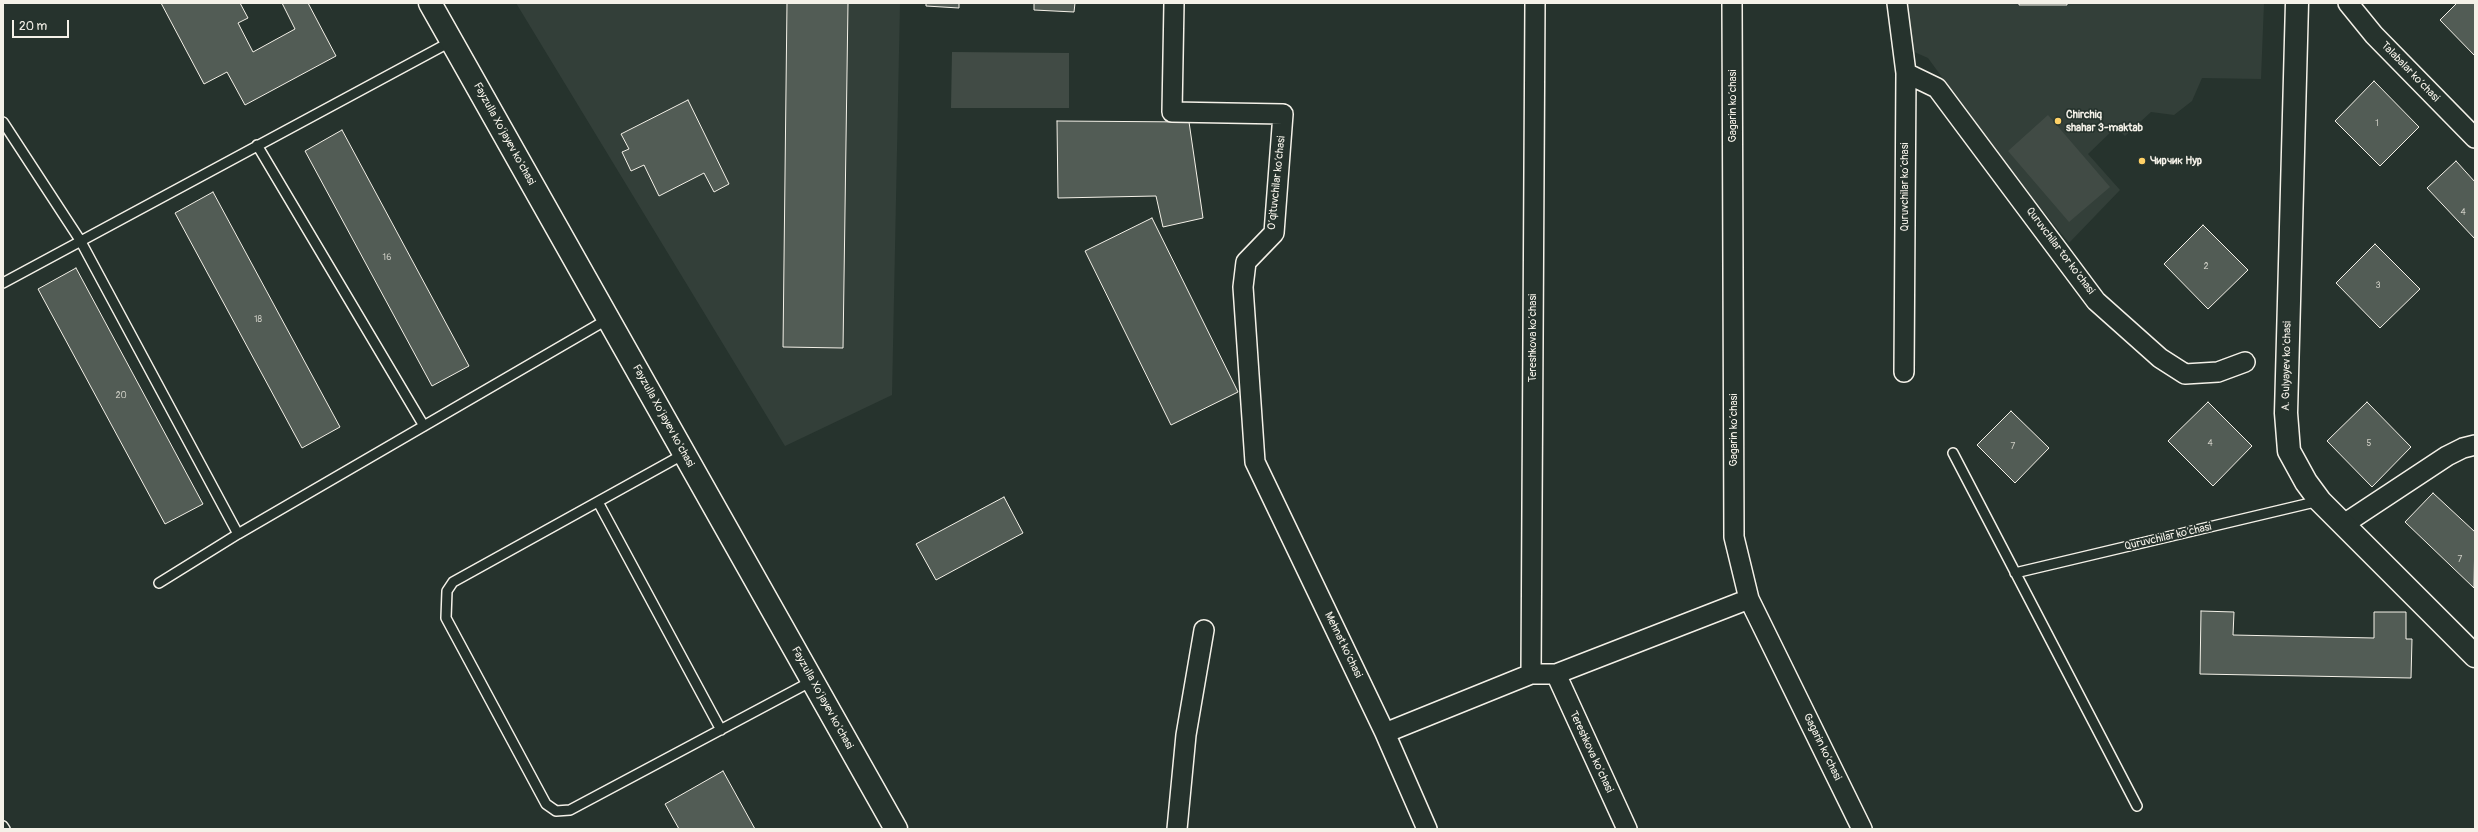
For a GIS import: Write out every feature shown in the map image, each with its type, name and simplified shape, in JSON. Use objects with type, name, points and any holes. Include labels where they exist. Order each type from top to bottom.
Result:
[{"type":"main road","name":"Fayzulla Xo‘jayev ko‘chasi","points":[[430,3],[896,829]]},
{"type":"main road","name":"A. Gulyayev ko‘chasi","points":[[2297,3],[2286,413],[2289,451],[2306,482],[2320,501],[2475,656]]},
{"type":"street","name":"O‘qituvchilar ko‘chasi","points":[[1174,3],[1172,112],[1283,114],[1274,232],[1246,262],[1243,287],[1255,462]]},
{"type":"street","name":"Tereshkova ko‘chasi","points":[[1531,674],[1535,3]]},
{"type":"street","name":"Gagarin ko‘chasi","points":[[1732,3],[1734,536],[1749,599],[1862,829]]},
{"type":"street","name":"Quruvchilar ko‘chasi","points":[[1897,3],[1906,73],[1904,372]]},
{"type":"street","name":"Talabalar ko‘chasi","points":[[2348,3],[2374,35],[2475,138]]},
{"type":"street","name":"Quruvchilar tor ko‘chasi","points":[[1906,73],[1937,88],[2096,300],[2160,358],[2185,374],[2218,372],[2245,362]]},
{"type":"street","points":[[2344,524],[2447,456],[2463,448],[2475,445]]},
{"type":"street","name":"Mehnat ko‘chasi","points":[[1255,462],[1385,733],[1427,829]]},
{"type":"street","points":[[1385,733],[1531,674],[1556,674],[1749,599]]},
{"type":"street","points":[[1177,829],[1186,735],[1204,630]]},
{"type":"street","name":"Tereshkova ko‘chasi","points":[[1556,674],[1627,829]]},
{"type":"lane","points":[[3,283],[80,240],[452,41]]},
{"type":"lane","points":[[3,122],[80,240],[238,534]]},
{"type":"lane","points":[[257,145],[424,426]]},
{"type":"lane","points":[[159,583],[238,534],[608,319]]},
{"type":"lane","points":[[1953,453],[2137,806]]},
{"type":"lane","points":[[684,454],[453,582],[447,591],[446,618],[546,804],[556,811],[570,810],[812,681]]},
{"type":"lane","name":"Quruvchilar ko‘chasi","points":[[2015,573],[2320,501]]},
{"type":"lane","points":[[598,502],[721,730]]},
{"type":"shaded area","points":[[516,3],[900,3],[892,395],[785,446]]},
{"type":"shaded area","name":"Chirchiq shahar 3-maktab","points":[[1905,3],[2264,3],[2261,79],[2202,78],[2192,101],[2174,115],[2151,112],[2125,136],[2116,127],[2088,154],[2120,190],[2069,243],[2006,165],[1928,58],[1912,51]]},
{"type":"shaded area","points":[[952,52],[1069,53],[1069,108],[951,108]]},
{"type":"shaded area","points":[[2048,115],[2110,187],[2069,222],[2008,151]]},
{"type":"building","points":[[161,3],[240,3],[248,18],[238,23],[253,52],[295,29],[282,3],[308,3],[336,56],[245,105],[227,72],[204,84]]},
{"type":"building","points":[[787,3],[848,3],[843,348],[783,347]]},
{"type":"building","points":[[926,3],[959,3],[959,8],[926,6]]},
{"type":"building","points":[[1034,3],[1075,3],[1074,12],[1034,10]]},
{"type":"building","points":[[2019,3],[2067,3],[2067,5],[2019,5]]},
{"type":"building","points":[[2457,3],[2475,3],[2475,56],[2440,20]]},
{"type":"building","points":[[2374,81],[2419,127],[2380,166],[2335,121]]},
{"type":"building","points":[[688,100],[729,184],[714,192],[704,173],[659,196],[644,165],[631,171],[622,152],[629,149],[621,134]]},
{"type":"building","points":[[1057,121],[1189,122],[1203,218],[1163,227],[1156,196],[1058,198]]},
{"type":"building","points":[[342,130],[469,366],[432,386],[305,151]]},
{"type":"building","points":[[2456,161],[2475,182],[2475,239],[2427,188]]},
{"type":"building","points":[[213,192],[340,427],[302,448],[175,213]]},
{"type":"building","points":[[1152,218],[1238,392],[1171,425],[1085,251]]},
{"type":"building","points":[[2203,225],[2248,270],[2208,309],[2164,264]]},
{"type":"building","points":[[2375,244],[2420,289],[2380,328],[2336,283]]},
{"type":"building","points":[[76,268],[203,504],[165,524],[38,289]]},
{"type":"building","points":[[2208,402],[2252,446],[2213,486],[2168,441]]},
{"type":"building","points":[[2367,402],[2411,447],[2372,487],[2327,441]]},
{"type":"building","points":[[2011,411],[2049,448],[2015,483],[1977,445]]},
{"type":"building","points":[[2433,493],[2475,532],[2474,588],[2405,522]]},
{"type":"building","points":[[1004,497],[1023,533],[936,580],[916,544]]},
{"type":"building","points":[[2201,611],[2234,612],[2233,635],[2374,638],[2374,612],[2406,612],[2406,639],[2412,639],[2411,678],[2200,674]]},
{"type":"building","points":[[723,771],[755,829],[679,829],[665,804]]},
{"type":"place","name":"Chirchiq shahar 3-maktab","points":[[2058,121]]},
{"type":"place","name":"Чирчик Нур","points":[[2142,161]]}]
